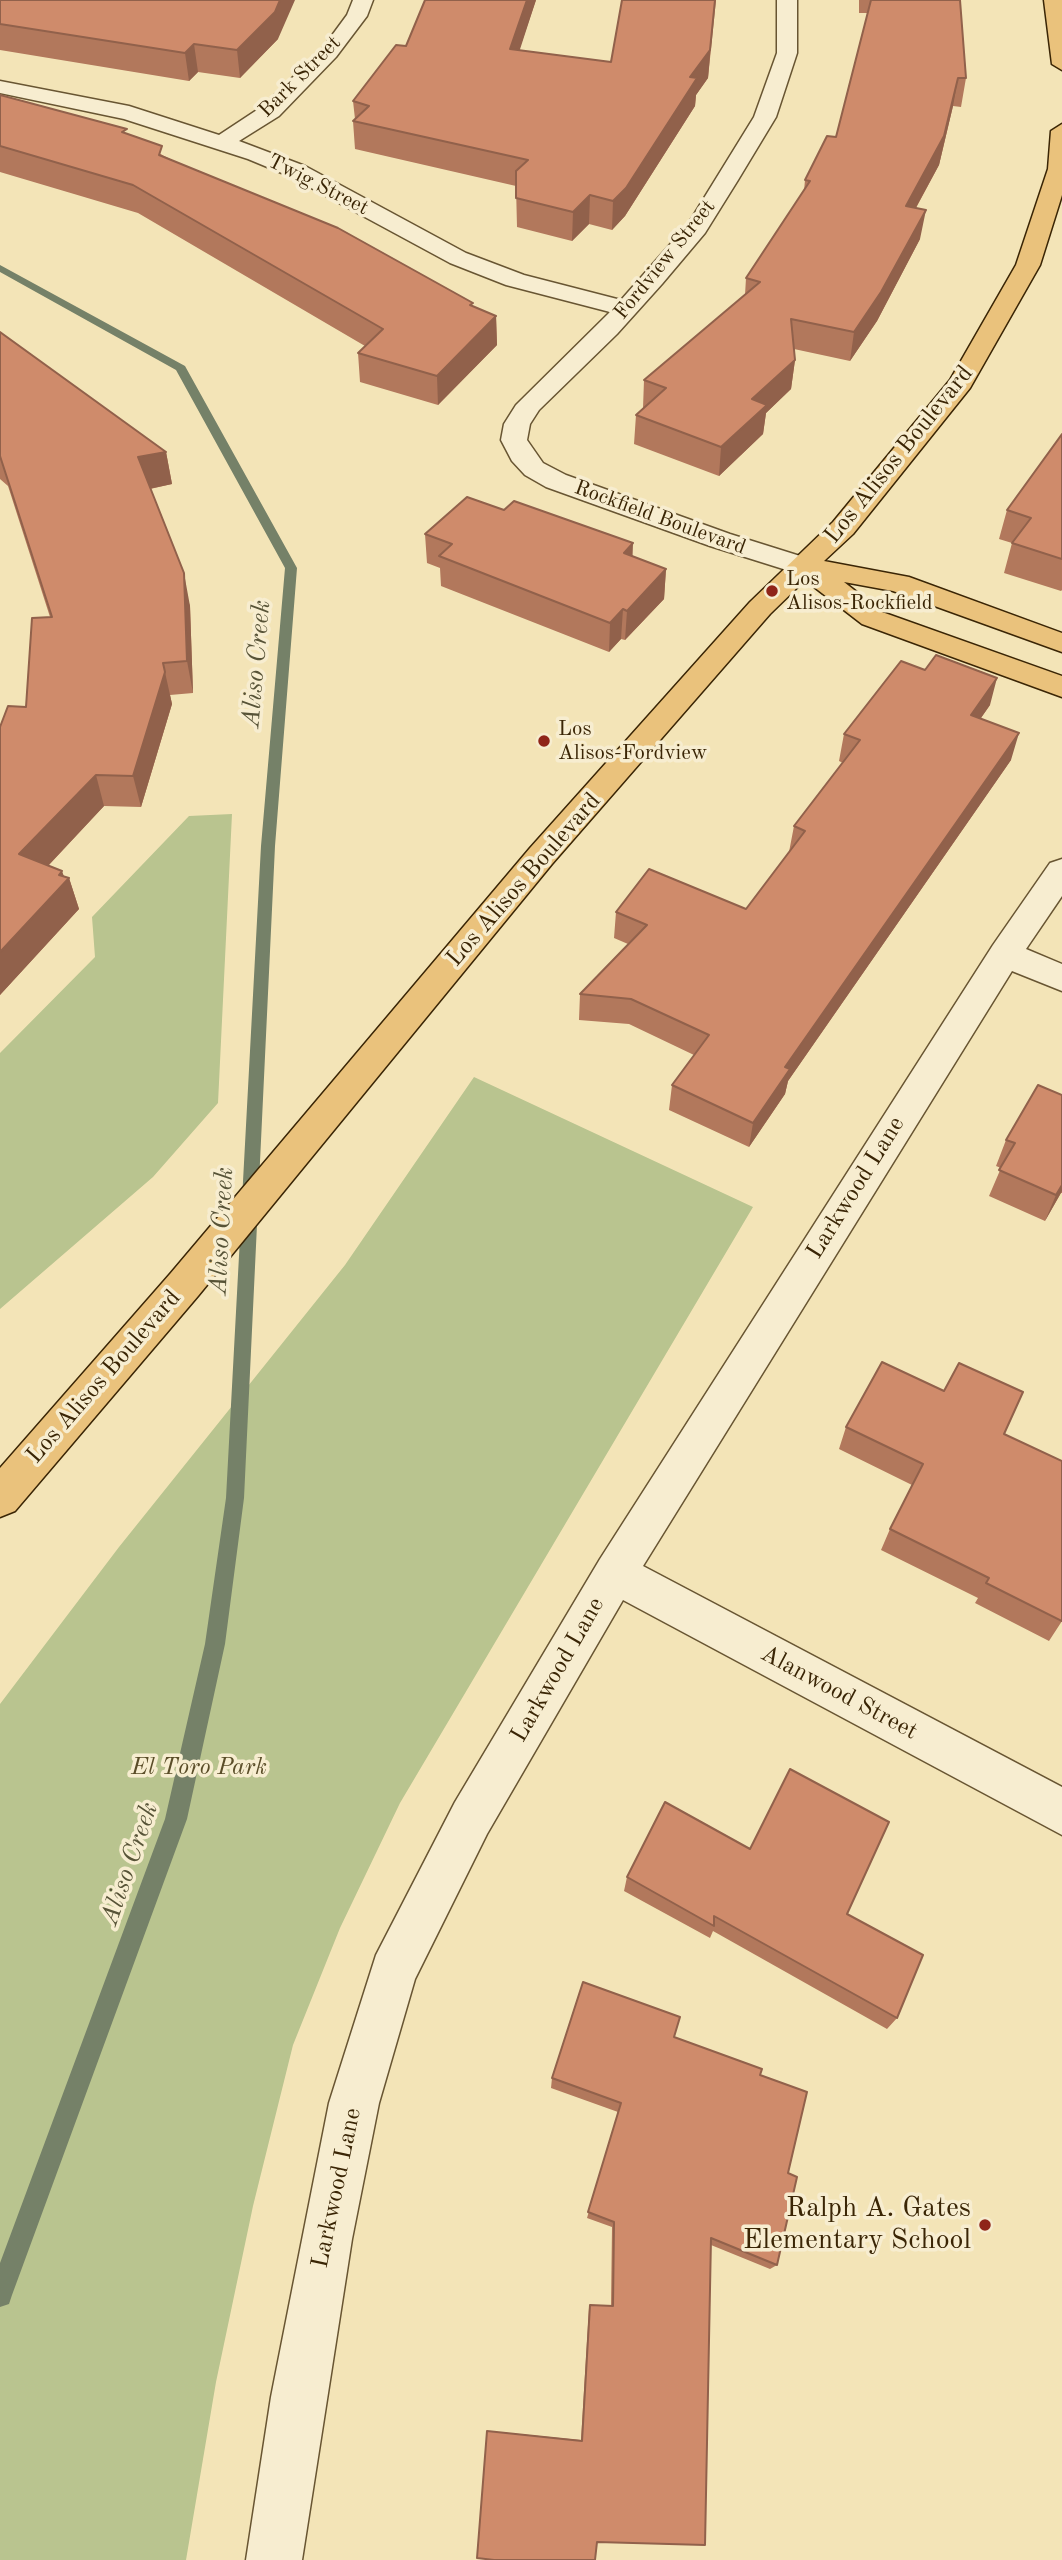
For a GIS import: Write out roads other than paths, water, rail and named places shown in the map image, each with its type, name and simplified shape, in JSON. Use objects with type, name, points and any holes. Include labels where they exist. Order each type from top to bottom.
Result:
[{"type":"main road","points":[[1054,0],[1062,64]]},
{"type":"main road","name":"Los Alisos Boulevard","points":[[0,1498],[184,1285],[541,856],[760,608],[806,568],[844,528],[961,383],[1028,265],[1059,169],[1062,131]]},
{"type":"main road","name":"Rockfield Boulevard","points":[[806,568],[899,583],[1062,643]]},
{"type":"main road","name":"Rockfield Boulevard","points":[[806,568],[872,618],[1062,687]]},
{"type":"street","name":"Bark Street","points":[[223,142],[271,111],[330,53],[357,16],[363,0]]},
{"type":"street","name":"Fordview Street","points":[[521,455],[514,440],[517,424],[529,405],[626,309],[697,228],[765,117],[787,53],[788,0]]},
{"type":"street","name":"Twig Street","points":[[0,87],[129,113],[223,142],[297,171],[458,258],[515,280],[626,309]]},
{"type":"street","name":"Rockfield Boulevard","points":[[521,455],[534,469],[556,481],[806,568]]},
{"type":"street","name":"Larkwood Lane","points":[[274,2560],[298,2397],[326,2239],[354,2103],[393,1972],[471,1818],[615,1573],[1005,954],[1062,871]]},
{"type":"street","points":[[1005,954],[1062,978]]},
{"type":"street","name":"Alanwood Street","points":[[615,1573],[1062,1812]]},
{"type":"waterway","name":"Aliso Creek","points":[[0,268],[181,368],[291,568],[268,846],[235,1498],[215,1644],[176,1819],[0,2295]]},
{"type":"place","name":"Los Alisos-Rockfield","points":[[772,591]]},
{"type":"place","name":"Los Alisos-Fordview","points":[[544,741]]},
{"type":"place","name":"Ralph A. Gates Elementary School","points":[[985,2225]]},
{"type":"park label","name":"El Toro Park","points":[[199,1768]]}]
